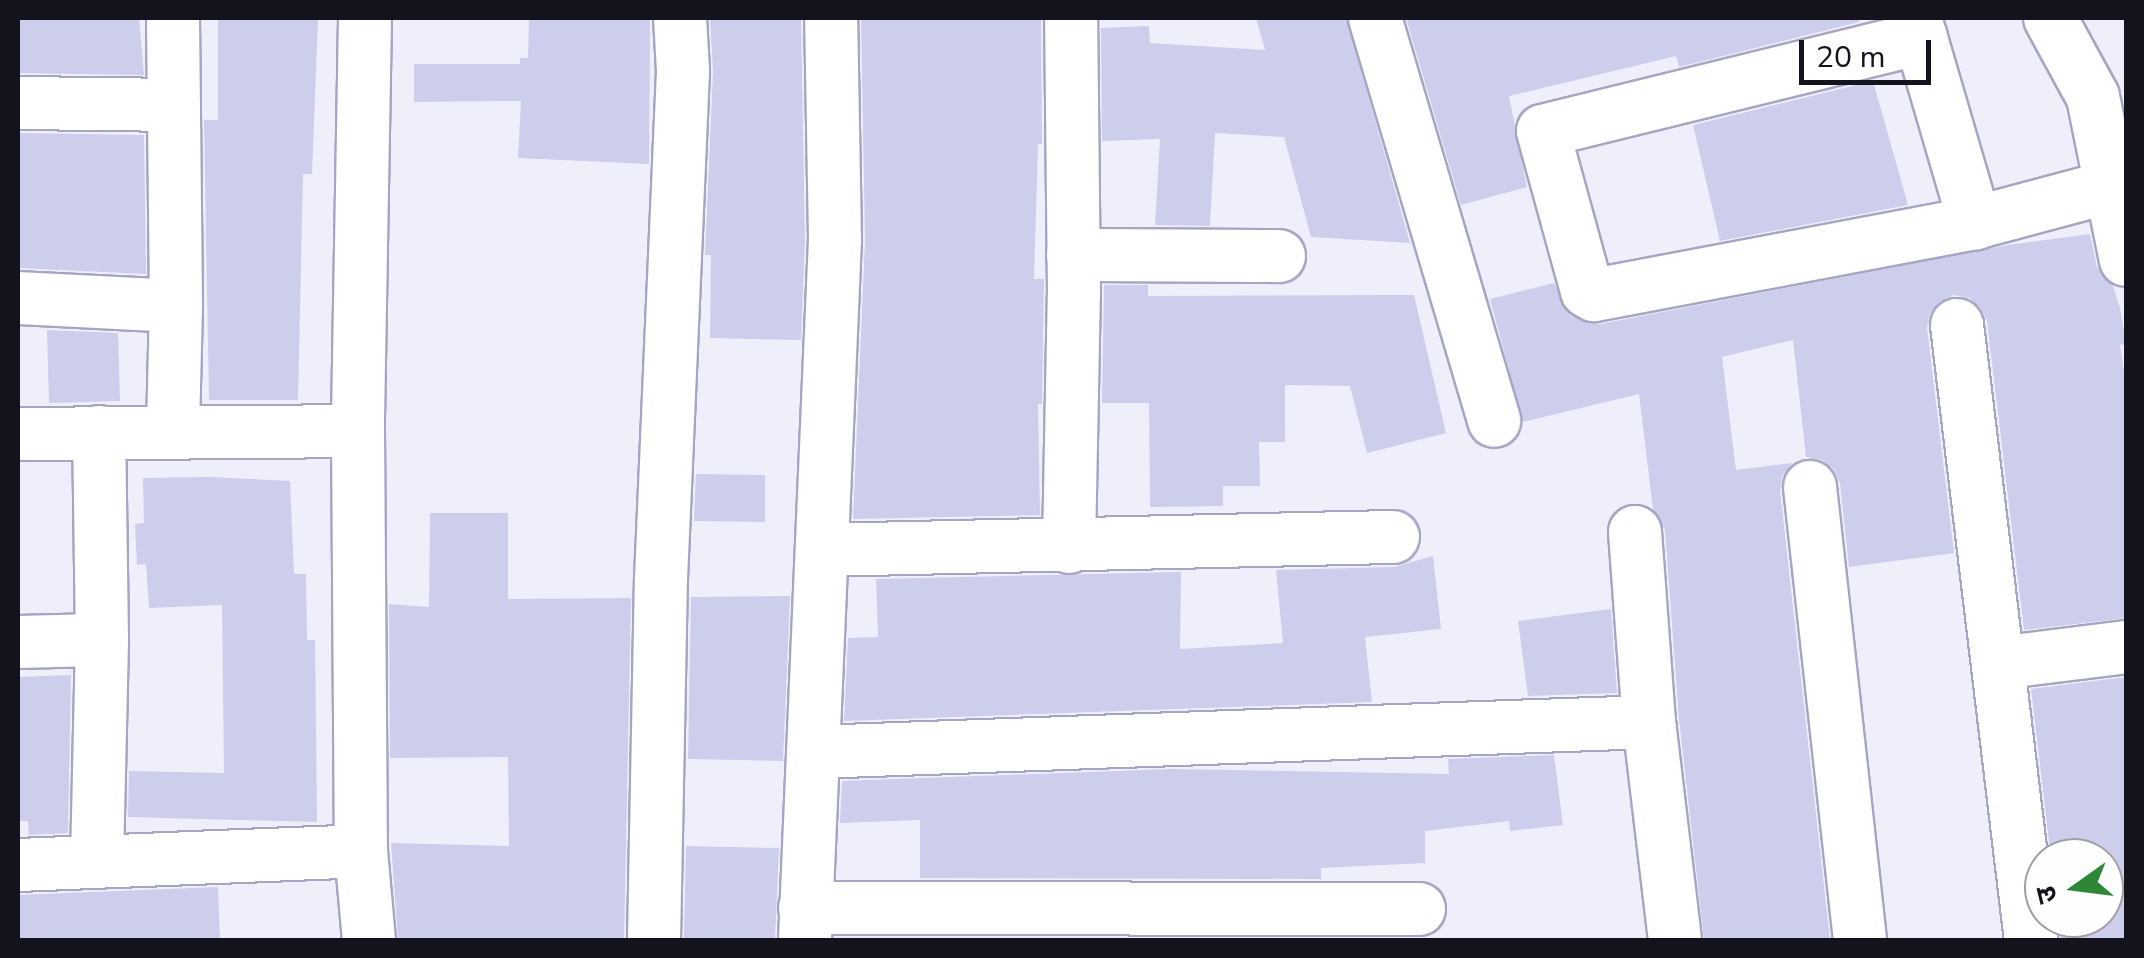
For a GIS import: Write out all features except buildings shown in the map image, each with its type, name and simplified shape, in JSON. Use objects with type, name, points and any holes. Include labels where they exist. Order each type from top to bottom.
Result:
[{"type":"street","points":[[173,18],[173,432]]},
{"type":"street","points":[[365,18],[358,431],[362,851],[369,940]]},
{"type":"street","points":[[654,940],[661,579],[682,71],[680,18]]},
{"type":"street","points":[[831,18],[836,240],[805,924],[1419,910]]},
{"type":"street","points":[[1069,547],[1074,256],[1071,18]]},
{"type":"street","points":[[1375,18],[1494,420]]},
{"type":"street","points":[[2050,18],[2110,94],[2113,186],[2126,260]]},
{"type":"street","points":[[1975,223],[1918,28],[1544,130],[1587,291],[1594,295],[1975,223],[2113,186]]},
{"type":"street","points":[[18,104],[174,105]]},
{"type":"street","points":[[1074,256],[1279,256]]},
{"type":"street","points":[[18,298],[176,306]]},
{"type":"street","points":[[1957,324],[2030,940]]},
{"type":"street","points":[[18,434],[358,431]]},
{"type":"street","points":[[97,860],[102,640],[99,432]]},
{"type":"street","points":[[1810,487],[1860,940]]},
{"type":"street","points":[[1635,532],[1649,722],[1675,940]]},
{"type":"street","points":[[823,550],[1393,538]]},
{"type":"street","points":[[18,642],[102,640]]},
{"type":"street","points":[[1998,663],[2126,647]]},
{"type":"street","points":[[815,752],[1649,722]]},
{"type":"street","points":[[18,865],[362,851]]}]
